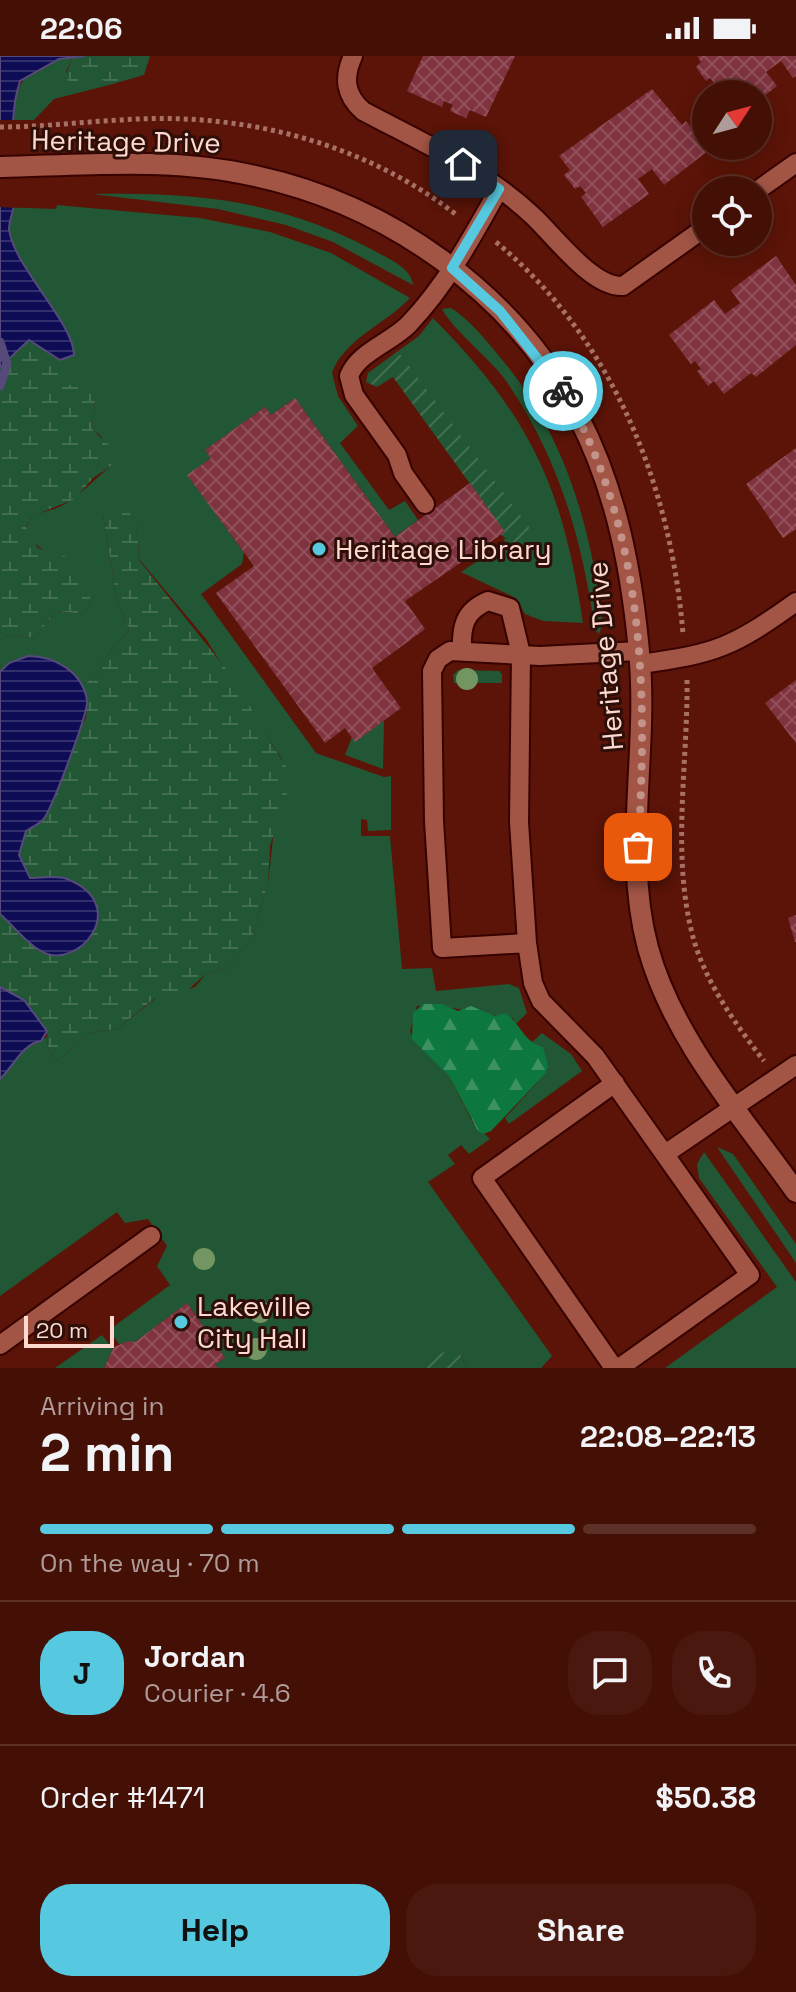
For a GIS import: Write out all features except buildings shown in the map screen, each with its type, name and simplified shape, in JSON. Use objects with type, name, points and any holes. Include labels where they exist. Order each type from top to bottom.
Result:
[{"type":"street","name":"Heritage Drive","points":[[0,167],[176,166],[271,179],[371,215],[452,268],[500,311],[525,340],[578,416],[609,493],[621,533],[639,657],[642,765],[636,866],[648,948],[683,1030],[796,1192]]},
{"type":"lane","points":[[353,56],[346,87],[352,101],[363,111],[446,153],[499,189],[532,215],[598,279],[611,287],[623,286],[692,237]]},
{"type":"lane","points":[[772,180],[796,163]]},
{"type":"lane","points":[[425,504],[403,473],[397,455],[354,395],[349,376],[357,363],[409,324],[452,268],[499,189]]},
{"type":"lane","points":[[462,651],[461,631],[466,617],[479,605],[495,601],[510,608],[521,654],[519,822],[527,943],[533,983],[541,1001],[595,1056],[615,1083],[750,1275],[617,1368],[482,1178],[615,1083]]},
{"type":"lane","points":[[527,943],[442,948],[434,821],[432,671],[443,655],[462,651],[685,658],[728,647],[747,638],[796,602]]},
{"type":"lane","points":[[665,1154],[796,1065]]},
{"type":"lane","points":[[0,1345],[151,1236]]},
{"type":"path","points":[[0,127],[58,127],[160,119],[243,125],[302,137],[387,168],[441,201],[498,244],[573,324],[629,415],[648,460],[671,544],[687,681],[683,883],[691,932],[710,980],[734,1021],[777,1077]]},
{"type":"green space","points":[[150,56],[144,75],[109,85],[103,80],[84,85],[65,78],[72,58]]},
{"type":"green space","points":[[72,58],[66,72],[70,76],[88,83],[103,79],[109,85],[54,99],[34,120],[14,120],[17,94],[27,75],[45,63]]},
{"type":"green space","points":[[92,194],[202,198],[270,210],[338,233],[373,250],[404,269],[413,285],[333,242],[286,225],[218,209]]},
{"type":"green space","points":[[57,205],[200,218],[270,232],[331,253],[410,298],[355,341],[332,373],[338,396],[358,426],[340,443],[389,510],[405,501],[418,520],[395,537],[295,398],[271,415],[265,407],[205,450],[211,458],[188,475],[244,553],[242,564],[201,594],[316,753],[384,777],[391,776],[391,830],[368,831],[367,820],[361,819],[361,836],[390,836],[402,969],[432,968],[436,991],[509,984],[519,988],[527,1013],[516,1024],[513,1018],[417,1006],[410,1032],[449,1076],[473,1123],[490,1139],[469,1154],[461,1145],[448,1155],[455,1164],[428,1182],[552,1356],[541,1368],[466,1368],[460,1353],[434,1354],[424,1368],[218,1368],[215,1364],[225,1358],[187,1303],[135,1342],[119,1344],[109,1330],[170,1285],[157,1266],[167,1246],[148,1219],[125,1223],[117,1212],[0,1296],[0,1079],[23,1049],[47,1037],[48,1049],[58,1061],[90,1033],[117,1029],[156,998],[195,987],[206,974],[227,968],[251,941],[268,883],[282,759],[206,639],[139,559],[137,523],[103,516],[117,599],[129,630],[102,662],[101,672],[82,686],[62,664],[9,663],[0,672],[0,641],[8,635],[34,638],[57,611],[84,614],[91,604],[86,586],[78,574],[40,547],[26,528],[32,516],[65,504],[114,464],[101,436],[92,429],[95,401],[69,385],[29,339],[0,367],[0,207],[56,209]]},
{"type":"green space","points":[[451,308],[477,330],[522,386],[557,449],[571,482],[591,550],[603,623],[599,634],[595,630],[575,530],[553,467],[523,407],[504,378],[454,326],[442,309]]},
{"type":"green space","points":[[433,318],[495,388],[537,456],[565,532],[583,623],[543,621],[525,614],[516,598],[461,572],[479,560],[486,562],[508,546],[503,538],[522,543],[528,539],[398,351],[419,336]]},
{"type":"green space","points":[[30,339],[47,355],[60,360],[69,385],[90,384],[95,401],[92,429],[117,453],[114,464],[93,478],[75,499],[32,516],[26,527],[38,548],[70,558],[88,588],[91,604],[84,614],[57,611],[34,638],[8,635],[0,641],[0,367]]},
{"type":"green space","points":[[398,351],[529,527],[528,539],[522,544],[513,543],[500,534],[504,531],[393,377],[377,387],[366,382],[368,373]]},
{"type":"green space","points":[[115,506],[125,507],[137,523],[139,560],[231,675],[292,777],[270,846],[268,883],[251,941],[227,968],[206,974],[175,1001],[155,998],[117,1029],[90,1033],[58,1061],[48,1049],[47,1031],[24,1000],[0,987],[0,914],[32,943],[52,952],[63,952],[91,938],[45,878],[30,878],[19,855],[26,831],[45,819],[74,740],[86,718],[87,701],[82,686],[101,672],[102,662],[129,630],[117,599],[103,516]]},
{"type":"green space","points":[[458,670],[499,671],[502,683],[454,683],[453,675]]},
{"type":"green space","points":[[384,720],[383,769],[345,755],[352,737]]},
{"type":"green space","points":[[423,1004],[442,1004],[458,1011],[471,1006],[495,1016],[505,1013],[530,1041],[543,1047],[548,1066],[545,1074],[491,1131],[483,1134],[478,1131],[449,1076],[412,1039],[413,1013]]},
{"type":"green space","points":[[542,1033],[571,1054],[582,1071],[509,1124],[505,1118],[545,1074],[543,1047],[531,1043]]},
{"type":"green space","points":[[717,1147],[733,1154],[796,1244],[796,1263]]},
{"type":"green space","points":[[704,1152],[796,1282],[796,1368],[665,1368],[777,1287],[699,1178],[697,1164]]},
{"type":"green space","points":[[102,1335],[113,1349],[104,1368],[55,1368]]},
{"type":"green space","points":[[460,1353],[466,1368],[424,1368],[433,1354]]},
{"type":"shaded area","points":[[0,56],[85,56],[59,59],[20,81],[14,111],[14,205],[9,229],[21,260],[64,327],[74,355],[60,360],[29,340],[0,367]]},
{"type":"shaded area","points":[[28,656],[47,659],[65,667],[79,681],[87,700],[63,777],[45,817],[26,831],[19,855],[30,878],[67,879],[86,890],[96,904],[98,919],[93,933],[83,945],[70,953],[55,955],[35,948],[0,914],[0,672],[9,663]]},
{"type":"shaded area","points":[[0,987],[24,1000],[47,1031],[41,1041],[23,1051],[0,1079]]},
{"type":"pier","points":[[0,120],[18,120],[18,208],[0,207]]},
{"type":"waterway","points":[[0,342],[7,364],[0,386]]},
{"type":"way so far","points":[[563,391],[578,416],[609,493],[629,573],[642,700],[638,847]]},
{"type":"place","name":"Heritage Library","points":[[319,549]]},
{"type":"place","name":"Lakeville City Hall","points":[[181,1322]]},
{"type":"route","points":[[463,164],[499,189],[452,268],[500,311],[563,391]]}]
